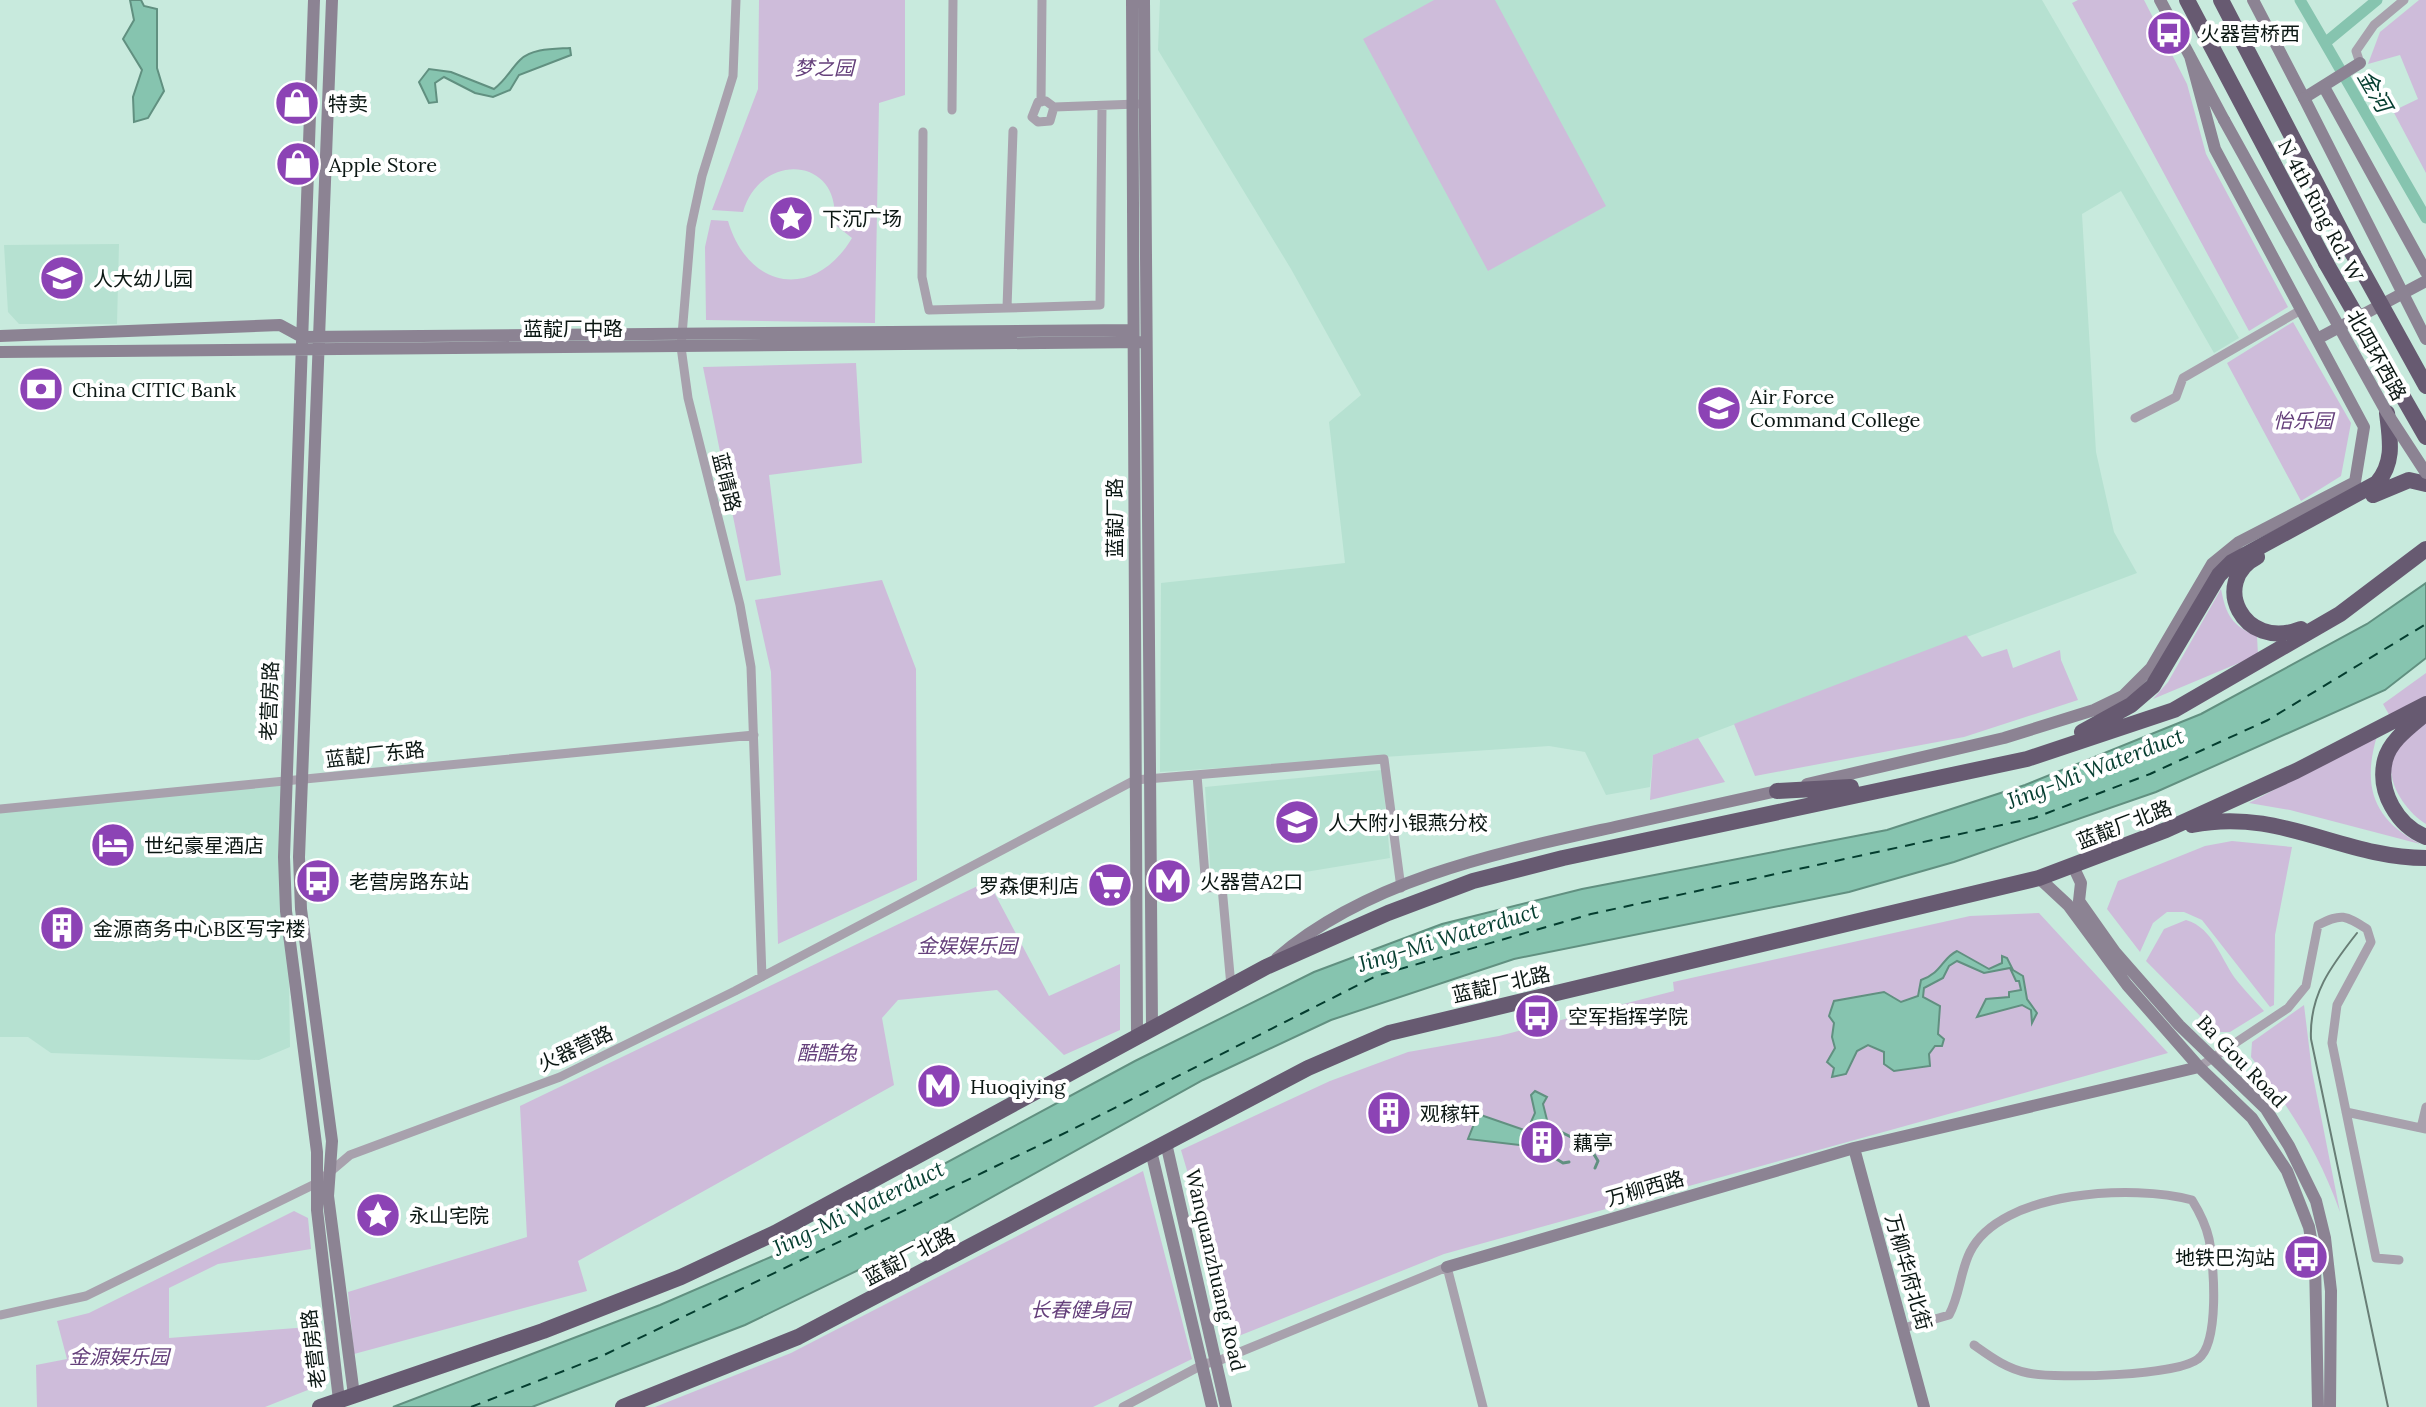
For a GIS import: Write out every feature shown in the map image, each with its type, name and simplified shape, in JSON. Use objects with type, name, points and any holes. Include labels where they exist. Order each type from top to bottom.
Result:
[{"type":"highway","name":"N 4th Ring Rd. W","points":[[2187,0],[2326,263],[2426,437]]},
{"type":"highway","name":"N 4th Ring Rd. W","points":[[2221,0],[2353,254],[2426,386]]},
{"type":"highway","points":[[2027,759],[2099,724],[2153,686],[2219,575],[2377,483],[2385,474],[2391,453],[2387,413]]},
{"type":"highway","points":[[2240,562],[2395,483],[2409,480],[2426,484]]},
{"type":"highway","points":[[320,1407],[543,1331],[681,1277],[775,1233],[1266,967],[1388,913],[1473,881],[1901,784],[2027,759],[2174,710],[2340,614],[2426,549]]},
{"type":"highway","points":[[2240,562],[2235,598],[2240,613],[2258,631],[2288,634],[2340,614]]},
{"type":"highway","name":"蓝靛厂北路","points":[[623,1407],[798,1337],[1308,1068],[1389,1033],[2039,878],[2166,830],[2296,771],[2426,704]]},
{"type":"highway","points":[[2426,713],[2399,735],[2385,759],[2385,785],[2392,808],[2403,824],[2426,837]]},
{"type":"highway","points":[[1777,791],[1901,784]]},
{"type":"highway","points":[[2166,830],[2207,822],[2264,823],[2297,828],[2363,851],[2399,858],[2426,858]]},
{"type":"street","name":"老营房路","points":[[314,0],[286,781],[286,911],[317,1152],[317,1210],[347,1397]]},
{"type":"street","name":"老营房路","points":[[332,0],[303,779],[301,909],[332,1141],[328,1196],[347,1397]]},
{"type":"street","name":"蓝晴路","points":[[736,0],[733,76],[702,176],[691,227],[681,341],[688,398],[740,605],[751,667],[762,977]]},
{"type":"street","points":[[952,110],[953,0]]},
{"type":"street","points":[[1042,0],[1041,102],[1034,108],[1032,117],[1038,122],[1050,121],[1054,107]]},
{"type":"street","name":"蓝靛厂路","points":[[1132,0],[1138,103],[1140,336],[1151,779],[1145,1031]]},
{"type":"street","name":"蓝靛厂路","points":[[1138,103],[1144,0]]},
{"type":"street","name":"北四环西路","points":[[2160,0],[2387,413],[2426,473]]},
{"type":"street","points":[[2253,0],[2426,339]]},
{"type":"street","points":[[2304,98],[2360,63],[2356,51],[2363,37],[2404,0]]},
{"type":"street","points":[[1266,967],[1308,931],[1446,869],[1516,849],[2004,738],[2094,710],[2123,696],[2151,668],[2212,564],[2239,542],[2355,482],[2364,427],[2215,149],[2190,56]]},
{"type":"street","points":[[2328,85],[2426,272]]},
{"type":"street","points":[[1041,102],[1054,107],[1138,103]]},
{"type":"street","points":[[923,132],[922,277],[929,310],[1100,305],[1102,107]]},
{"type":"street","points":[[1007,308],[1013,131]]},
{"type":"street","points":[[2317,339],[2426,281]]},
{"type":"street","points":[[2135,418],[2176,397],[2183,378],[2301,310]]},
{"type":"street","points":[[946,338],[947,311]]},
{"type":"street","name":"蓝靛厂中路","points":[[0,336],[280,325],[302,337],[681,341]]},
{"type":"street","name":"蓝靛厂中路","points":[[0,352],[321,351],[681,341],[1140,336]]},
{"type":"street","name":"蓝靛厂路","points":[[1140,336],[1135,780],[1145,1031]]},
{"type":"street","name":"蓝靛厂东路","points":[[0,809],[754,735]]},
{"type":"street","name":"火器营路","points":[[0,1315],[86,1296],[317,1183],[350,1155],[560,1077],[762,977],[1135,780],[1384,759],[1401,888]]},
{"type":"street","points":[[1197,775],[1206,888],[1222,887],[1231,986]]},
{"type":"street","name":"Ba Gou Road","points":[[2073,866],[2081,883],[2079,901],[2115,952],[2141,984],[2266,1109],[2289,1146],[2316,1201],[2325,1238],[2331,1291],[2330,1407]]},
{"type":"street","name":"Ba Gou Road","points":[[2039,878],[2068,905],[2127,985],[2199,1067],[2252,1118],[2275,1149],[2305,1215],[2318,1296],[2318,1407]]},
{"type":"street","points":[[2199,1067],[2288,1008],[2306,986],[2318,925],[2336,916],[2348,917],[2367,929],[2371,942],[2337,1005],[2332,1043],[2376,1258],[2399,1260]]},
{"type":"street","name":"万柳西路","points":[[1123,1407],[1204,1364],[1218,1361],[1447,1267],[1854,1148],[2199,1067]]},
{"type":"street","points":[[2346,1112],[2424,1128],[2426,1107]]},
{"type":"street","name":"Wanquanzhuang Road","points":[[1158,1147],[1218,1361],[1226,1407]]},
{"type":"street","name":"Wanquanzhuang Road","points":[[1158,1147],[1212,1407]]},
{"type":"street","name":"万柳华府北街","points":[[1854,1148],[1924,1407]]},
{"type":"street","points":[[1904,1328],[1949,1315],[1959,1297],[1970,1252],[1994,1228],[2021,1212],[2077,1195],[2114,1190],[2162,1192],[2192,1200],[2203,1217],[2212,1265],[2213,1299],[2210,1341],[2197,1360],[2177,1369],[2067,1377],[2026,1373],[1999,1363],[1974,1345]]},
{"type":"street","points":[[1447,1267],[1483,1407]]},
{"type":"shaded area","name":"Air Force Command College","points":[[1160,0],[2042,0],[2239,338],[2214,353],[2121,191],[2082,214],[2096,452],[2114,532],[2137,573],[1653,755],[1650,787],[1606,795],[1585,752],[1549,746],[1160,772],[1161,583],[1345,563],[1329,422],[1361,395],[1291,269],[1158,50]]},
{"type":"shaded area","name":"人大幼儿园","points":[[119,244],[117,324],[19,324],[8,312],[4,245]]},
{"type":"shaded area","name":"人大附小银燕分校","points":[[1382,770],[1390,858],[1275,877],[1211,879],[1205,787]]},
{"type":"shaded area","points":[[286,781],[290,1047],[259,1060],[51,1053],[28,1037],[0,1037],[0,809]]},
{"type":"green space","name":"梦之园","points":[[759,0],[905,0],[905,95],[879,103],[875,323],[706,320],[705,247],[711,220],[728,221],[738,244],[751,262],[767,273],[784,279],[802,278],[820,271],[837,258],[852,238],[834,224],[833,202],[826,185],[814,174],[799,170],[782,171],[766,178],[752,192],[743,212],[712,210],[758,89]]},
{"type":"green space","points":[[1434,0],[1495,0],[1606,206],[1488,271],[1363,39]]},
{"type":"green space","points":[[2078,0],[2144,0],[2187,84],[2206,154],[2288,307],[2249,331],[2072,3]]},
{"type":"green space","points":[[2419,0],[2426,0],[2426,173],[2393,111],[2418,99],[2400,55],[2368,64],[2380,32]]},
{"type":"green space","name":"怡乐园","points":[[2293,322],[2351,423],[2341,476],[2301,501],[2227,363]]},
{"type":"green space","points":[[856,363],[862,463],[769,475],[781,575],[746,581],[703,367]]},
{"type":"green space","points":[[882,580],[916,669],[917,880],[778,944],[771,672],[755,600]]},
{"type":"green space","points":[[2221,589],[2225,606],[2236,624],[2257,636],[2258,655],[2153,699],[2168,682]]},
{"type":"green space","points":[[1966,635],[1982,657],[2007,649],[2013,668],[2060,650],[2061,660],[2078,700],[1964,737],[1755,776],[1734,724]]},
{"type":"green space","points":[[2426,673],[2426,824],[2405,804],[2394,786],[2393,757],[2404,741],[2383,704]]},
{"type":"green space","points":[[2377,736],[2371,770],[2375,799],[2391,824],[2420,844],[2290,810],[2249,803]]},
{"type":"green space","points":[[1698,738],[1725,782],[1650,800],[1653,755]]},
{"type":"green space","points":[[2232,841],[2292,847],[2275,935],[2274,1005],[2270,1007],[2202,920],[2184,912],[2167,912],[2153,923],[2140,952],[2107,909],[2118,881],[2205,846]]},
{"type":"green space","points":[[988,881],[1049,996],[1120,964],[1120,1030],[1064,1055],[997,990],[898,1000],[882,1018],[894,1085],[578,1261],[587,1291],[354,1354],[348,1292],[527,1237],[520,1106]]},
{"type":"green space","points":[[2039,913],[2168,1053],[1444,1254],[1236,1337],[1181,1150],[1330,1081],[1408,1052],[1499,1036],[1674,991],[1673,982],[1970,916]]},
{"type":"green space","points":[[2186,920],[2204,930],[2232,974],[2264,1011],[2230,1032],[2216,1032],[2146,961],[2164,929]]},
{"type":"green space","points":[[2304,1005],[2312,1071],[2340,1212],[2302,1131],[2251,1057],[2252,1042]]},
{"type":"green space","name":"长春健身园","points":[[1143,1171],[1192,1359],[1093,1407],[655,1407],[791,1353]]},
{"type":"green space","name":"金源娱乐园","points":[[294,1211],[308,1218],[311,1249],[218,1264],[169,1288],[169,1338],[322,1326],[328,1382],[265,1407],[37,1407],[36,1365],[67,1359],[57,1321],[89,1313]]},
{"type":"water","points":[[130,0],[141,0],[144,6],[157,9],[157,68],[164,91],[148,118],[134,122],[133,97],[142,70],[123,39],[134,20]]},
{"type":"water","points":[[570,48],[571,55],[519,75],[510,90],[493,97],[475,93],[444,77],[435,83],[437,102],[429,103],[419,82],[429,69],[451,72],[494,89],[525,56],[544,50]]},
{"type":"water","name":"Jing-Mi Waterduct","points":[[2426,583],[2426,658],[2385,690],[2156,792],[1954,862],[1849,892],[1514,959],[1331,1020],[1203,1080],[877,1261],[745,1325],[532,1407],[393,1407],[660,1305],[773,1256],[1135,1061],[1314,972],[1442,924],[1582,889],[1887,830],[2025,785],[2201,714],[2367,624]]},
{"type":"water","points":[[1957,951],[1989,969],[2002,963],[2002,956],[2007,958],[2013,970],[2023,976],[2027,999],[2037,1013],[2032,1023],[2031,1010],[2022,1005],[1977,1017],[1986,999],[2009,997],[2009,992],[2021,990],[2019,981],[2016,981],[2010,968],[1984,973],[1957,961],[1949,966],[1943,978],[1924,988],[1923,997],[1940,1006],[1938,1034],[1944,1039],[1942,1046],[1935,1046],[1929,1054],[1930,1066],[1894,1071],[1884,1064],[1884,1052],[1868,1045],[1857,1051],[1846,1074],[1832,1077],[1834,1068],[1827,1062],[1835,1048],[1832,1037],[1834,1023],[1829,1016],[1834,1001],[1884,992],[1901,1002],[1918,996],[1921,980],[1933,974]]},
{"type":"water","points":[[1535,1091],[1547,1097],[1543,1104],[1548,1124],[1537,1130],[1537,1147],[1468,1139],[1478,1114],[1527,1131],[1535,1113],[1531,1095]]},
{"type":"waterway","points":[[2300,0],[2325,43]]},
{"type":"waterway","name":"金河","points":[[2377,0],[2325,43],[2426,218]]},
{"type":"waterway","points":[[1547,1125],[1589,1146],[1598,1161],[1595,1168]]},
{"type":"waterway","points":[[1537,1147],[1563,1163],[1569,1162]]},
{"type":"ferry route","points":[[471,1407],[602,1356],[1069,1131],[1376,976],[1591,914],[2034,818],[2150,774],[2268,720],[2426,624]]},
{"type":"tram line","points":[[2357,933],[2330,969],[2318,995],[2311,1023],[2311,1039],[2388,1407]]},
{"type":"place","name":"火器营桥西","points":[[2169,33]]},
{"type":"place","name":"特卖","points":[[297,103]]},
{"type":"place","name":"Apple Store","points":[[298,164]]},
{"type":"place","name":"下沉广场","points":[[791,218]]},
{"type":"place","name":"人大幼儿园","points":[[62,278]]},
{"type":"place","name":"China CITIC Bank","points":[[41,389]]},
{"type":"place","name":"Air Force Command College","points":[[1719,408]]},
{"type":"place","name":"人大附小银燕分校","points":[[1297,822]]},
{"type":"place","name":"世纪豪星酒店","points":[[113,845]]},
{"type":"place","name":"老营房路东站","points":[[318,881]]},
{"type":"place","name":"火器营A2口","points":[[1169,881]]},
{"type":"place","name":"罗森便利店","points":[[1110,885]]},
{"type":"place","name":"金源商务中心B区写字楼","points":[[62,928]]},
{"type":"place","name":"空军指挥学院","points":[[1537,1016]]},
{"type":"place","name":"Huoqiying","points":[[939,1086]]},
{"type":"place","name":"观稼轩","points":[[1389,1113]]},
{"type":"place","name":"藕亭","points":[[1542,1142]]},
{"type":"place","name":"永山宅院","points":[[378,1215]]},
{"type":"place","name":"地铁巴沟站","points":[[2306,1257]]},
{"type":"park label","name":"金娱娱乐园","points":[[967,945]]},
{"type":"park label","name":"酷酷兔","points":[[827,1052]]}]
